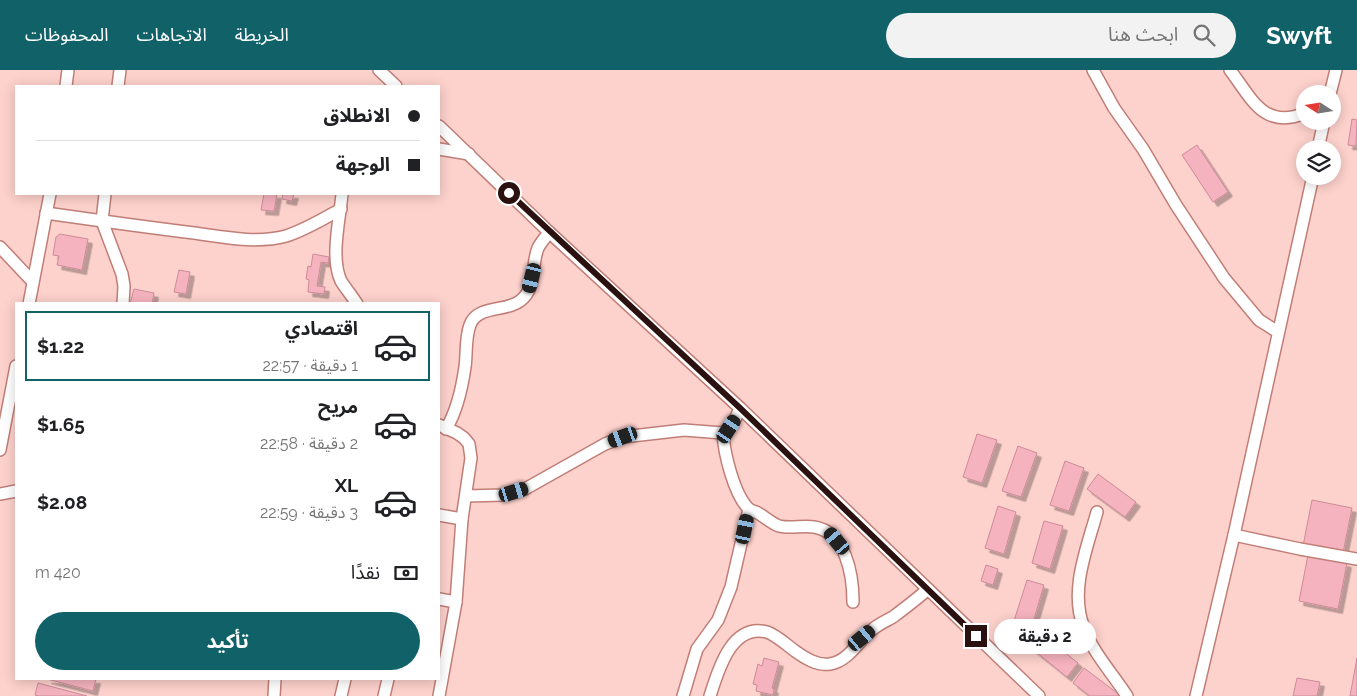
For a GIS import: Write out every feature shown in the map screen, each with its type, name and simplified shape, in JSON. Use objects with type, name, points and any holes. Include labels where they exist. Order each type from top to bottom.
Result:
[{"type":"street","points":[[66,85],[68,70]]},
{"type":"street","points":[[118,85],[119,70]]},
{"type":"street","points":[[379,70],[395,85]]},
{"type":"street","points":[[1093,70],[1114,108],[1139,142],[1176,205],[1224,278],[1259,320],[1278,332]]},
{"type":"street","points":[[1230,70],[1251,98],[1269,116],[1277,119],[1296,116]]},
{"type":"street","points":[[1332,85],[1336,70]]},
{"type":"street","points":[[440,127],[549,232],[740,408],[1039,696]]},
{"type":"street","points":[[440,148],[469,154]]},
{"type":"street","points":[[1196,696],[1234,534],[1310,185]]},
{"type":"street","points":[[28,302],[50,195]]},
{"type":"street","points":[[105,195],[102,221],[122,274],[124,286],[123,302]]},
{"type":"street","points":[[342,195],[337,245],[338,269],[341,280],[356,302]]},
{"type":"street","points":[[46,213],[232,238],[263,239],[285,236],[299,231],[341,209]]},
{"type":"street","points":[[439,696],[456,602],[462,519],[472,458],[469,444],[457,433],[442,427],[458,403],[465,367],[466,344],[472,320],[492,310],[518,303],[524,298],[530,289],[538,247],[549,232]]},
{"type":"street","points":[[0,248],[33,282]]},
{"type":"street","points":[[0,450],[15,371]]},
{"type":"street","points":[[466,496],[503,495],[525,489],[605,444],[623,437],[684,430],[723,433],[729,429],[740,408]]},
{"type":"street","points":[[723,433],[730,470],[738,492],[749,509],[779,526],[814,527],[830,532],[843,550],[853,587],[854,602]]},
{"type":"street","points":[[0,494],[15,491]]},
{"type":"street","points":[[683,696],[698,649],[718,620],[731,587],[749,509]]},
{"type":"street","points":[[1097,512],[1081,571],[1078,593],[1080,612],[1083,628],[1127,696]]},
{"type":"street","points":[[440,515],[462,519]]},
{"type":"street","points":[[1234,534],[1357,560]]},
{"type":"street","points":[[710,696],[731,645],[740,637],[751,632],[767,632],[813,662],[833,663],[844,658],[874,628],[904,609],[928,589]]},
{"type":"street","points":[[440,599],[456,602]]},
{"type":"street","points":[[274,696],[275,680]]},
{"type":"street","points":[[341,696],[345,680]]},
{"type":"street","points":[[384,696],[388,680]]},
{"type":"building","points":[[1352,119],[1357,120],[1356,146],[1348,145]]},
{"type":"building","points":[[1197,145],[1228,192],[1213,202],[1182,155]]},
{"type":"building","points":[[264,195],[277,195],[274,211],[261,210]]},
{"type":"building","points":[[283,195],[294,195],[292,201],[282,199]]},
{"type":"building","points":[[60,234],[88,239],[82,270],[57,265],[59,256],[53,255],[56,237]]},
{"type":"building","points":[[313,254],[329,257],[328,263],[321,262],[317,286],[325,287],[324,294],[308,292],[309,280],[306,279],[308,266],[311,267]]},
{"type":"building","points":[[179,270],[190,272],[186,294],[174,292]]},
{"type":"building","points":[[134,289],[154,293],[152,302],[131,302]]},
{"type":"building","points":[[977,434],[997,440],[982,483],[963,477]]},
{"type":"building","points":[[1018,446],[1037,453],[1021,497],[1002,491]]},
{"type":"building","points":[[1065,461],[1084,468],[1069,511],[1050,505]]},
{"type":"building","points":[[1098,474],[1136,502],[1125,517],[1087,489]]},
{"type":"building","points":[[1312,500],[1352,508],[1343,553],[1303,546]]},
{"type":"building","points":[[998,506],[1016,512],[1004,554],[985,548]]},
{"type":"building","points":[[1044,521],[1063,526],[1050,569],[1032,563]]},
{"type":"building","points":[[1308,555],[1347,563],[1338,609],[1299,601]]},
{"type":"building","points":[[986,565],[998,569],[993,585],[981,581]]},
{"type":"building","points":[[1027,580],[1044,585],[1031,629],[1013,624]]},
{"type":"building","points":[[1042,634],[1078,663],[1067,677],[1031,648]]},
{"type":"building","points":[[764,658],[779,662],[772,688],[774,689],[773,695],[756,691],[757,685],[753,684],[758,664],[762,666]]},
{"type":"building","points":[[1357,658],[1357,696],[1350,696]]},
{"type":"building","points":[[1084,668],[1121,696],[1090,696],[1073,683]]},
{"type":"building","points":[[1297,678],[1320,682],[1317,696],[1293,696]]},
{"type":"building","points":[[51,680],[96,680],[93,691]]},
{"type":"building","points":[[38,683],[87,696],[38,696],[35,695]]},
{"type":"route","points":[[509,193],[740,408],[976,636]]}]
